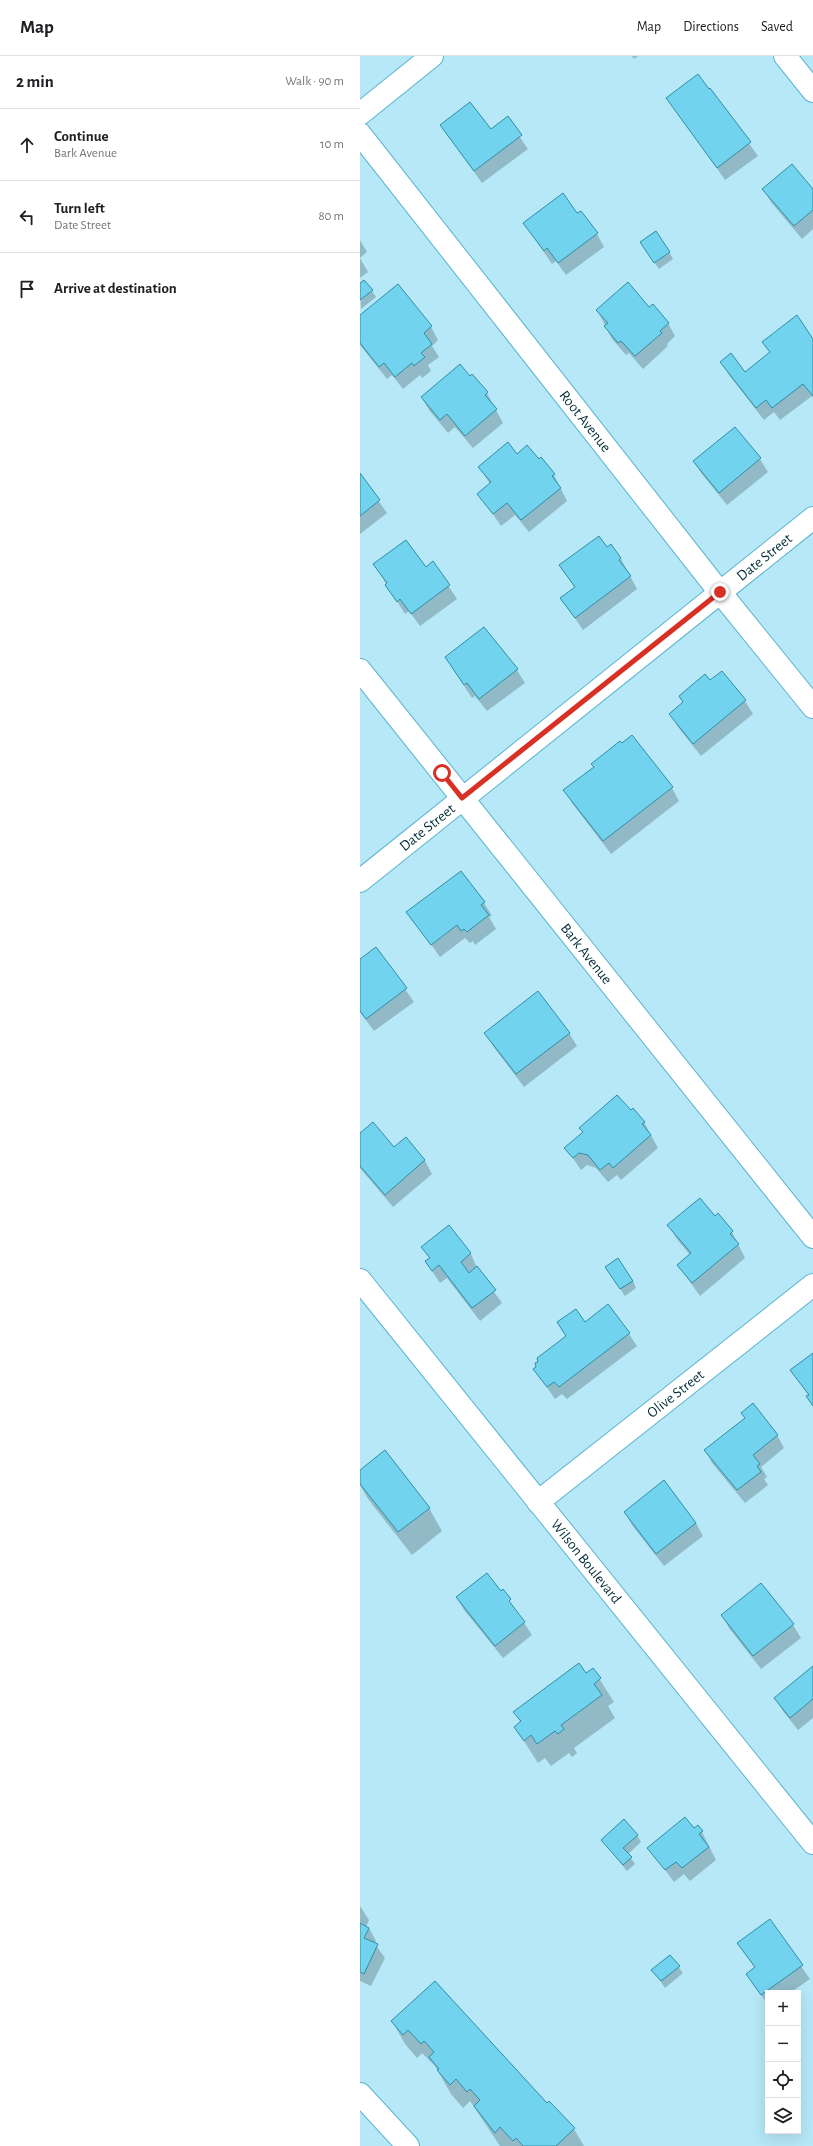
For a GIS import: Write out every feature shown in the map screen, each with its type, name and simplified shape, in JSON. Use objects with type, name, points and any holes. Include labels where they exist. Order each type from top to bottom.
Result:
[{"type":"street","points":[[360,114],[432,56]]},
{"type":"street","points":[[786,56],[813,91]]},
{"type":"street","name":"Root Avenue","points":[[360,134],[720,592],[813,707]]},
{"type":"street","name":"Date Street","points":[[360,881],[813,518]]},
{"type":"street","name":"Bark Avenue","points":[[360,670],[813,1237]]},
{"type":"street","name":"Wilson Boulevard","points":[[360,1280],[813,1843]]},
{"type":"street","name":"Olive Street","points":[[538,1502],[813,1284]]},
{"type":"street","points":[[360,2094],[408,2146]]},
{"type":"building","points":[[698,74],[751,142],[717,168],[666,98]]},
{"type":"building","points":[[470,102],[491,129],[508,116],[522,135],[474,171],[440,125]]},
{"type":"building","points":[[792,164],[813,189],[813,210],[794,226],[762,189]]},
{"type":"building","points":[[563,193],[577,213],[581,211],[598,233],[558,263],[547,248],[544,251],[523,223]]},
{"type":"building","points":[[656,231],[670,252],[654,263],[640,242]]},
{"type":"building","points":[[364,280],[373,290],[360,300],[360,283]]},
{"type":"building","points":[[628,282],[649,307],[653,304],[669,323],[660,331],[662,333],[635,356],[621,341],[618,343],[604,326],[608,323],[596,310]]},
{"type":"building","points":[[398,284],[432,326],[424,333],[432,344],[421,353],[425,357],[414,366],[412,363],[395,377],[384,363],[379,367],[360,343],[360,315]]},
{"type":"building","points":[[797,315],[813,339],[813,396],[803,384],[772,408],[766,400],[756,408],[720,362],[731,353],[745,372],[770,352],[762,342]]},
{"type":"building","points":[[460,364],[470,376],[472,374],[488,392],[485,395],[497,409],[465,436],[447,414],[440,420],[421,397]]},
{"type":"building","points":[[735,427],[761,458],[719,493],[693,461]]},
{"type":"building","points":[[508,442],[517,454],[527,445],[539,459],[541,457],[555,474],[552,476],[561,488],[521,520],[507,503],[493,514],[477,494],[491,482],[478,467]]},
{"type":"building","points":[[360,473],[380,500],[360,516]]},
{"type":"building","points":[[599,536],[607,547],[611,544],[621,558],[619,560],[631,576],[575,618],[560,598],[575,587],[559,565]]},
{"type":"building","points":[[406,540],[426,567],[433,561],[450,585],[411,614],[400,599],[397,602],[385,585],[387,583],[373,564]]},
{"type":"building","points":[[484,627],[518,669],[479,699],[467,683],[464,685],[445,657]]},
{"type":"building","points":[[722,671],[746,700],[693,744],[669,714],[683,702],[679,696],[705,674],[710,680]]},
{"type":"building","points":[[632,735],[673,787],[603,841],[563,790],[594,767],[591,764],[620,741],[622,743]]},
{"type":"building","points":[[461,871],[485,902],[481,905],[489,915],[467,932],[464,929],[461,931],[457,925],[431,945],[406,912]]},
{"type":"building","points":[[376,947],[407,988],[366,1019],[360,1011],[360,959]]},
{"type":"building","points":[[538,991],[570,1033],[516,1074],[484,1033]]},
{"type":"building","points":[[617,1095],[631,1110],[633,1108],[645,1122],[642,1124],[651,1135],[613,1168],[609,1163],[600,1170],[588,1155],[579,1153],[573,1158],[564,1148],[583,1132],[579,1128]]},
{"type":"building","points":[[373,1122],[394,1147],[406,1137],[425,1160],[385,1195],[360,1166],[360,1133]]},
{"type":"building","points":[[700,1198],[715,1216],[718,1213],[733,1231],[730,1234],[739,1244],[692,1283],[677,1265],[691,1253],[667,1225]]},
{"type":"building","points":[[449,1225],[471,1253],[461,1262],[469,1273],[477,1266],[496,1290],[472,1308],[439,1265],[432,1271],[425,1261],[430,1258],[421,1247]]},
{"type":"building","points":[[618,1258],[633,1281],[620,1289],[605,1267]]},
{"type":"building","points":[[608,1304],[630,1333],[559,1387],[554,1382],[547,1387],[533,1369],[536,1367],[535,1363],[538,1362],[537,1358],[566,1336],[557,1322],[576,1309],[585,1322]]},
{"type":"building","points":[[813,1353],[813,1406],[806,1396],[809,1395],[790,1370]]},
{"type":"building","points":[[753,1403],[778,1435],[753,1455],[760,1464],[757,1466],[761,1472],[737,1490],[704,1450],[745,1418],[741,1413]]},
{"type":"building","points":[[385,1450],[430,1508],[398,1532],[360,1484],[360,1470]]},
{"type":"building","points":[[664,1480],[696,1523],[656,1554],[624,1512]]},
{"type":"building","points":[[487,1573],[501,1591],[503,1589],[511,1599],[509,1601],[525,1622],[495,1646],[456,1597]]},
{"type":"building","points":[[761,1583],[794,1624],[753,1656],[721,1615]]},
{"type":"building","points":[[579,1663],[586,1673],[593,1668],[601,1678],[594,1684],[602,1695],[561,1725],[564,1729],[558,1734],[555,1731],[537,1744],[531,1735],[524,1741],[514,1727],[521,1721],[513,1712]]},
{"type":"building","points":[[813,1666],[813,1699],[790,1718],[774,1698]]},
{"type":"building","points":[[685,1817],[694,1828],[698,1825],[703,1831],[699,1834],[709,1847],[682,1868],[676,1862],[665,1870],[647,1848]]},
{"type":"building","points":[[624,1819],[638,1835],[623,1848],[632,1857],[623,1865],[601,1840]]},
{"type":"building","points":[[770,1919],[803,1965],[768,1990],[765,1990],[765,1992],[761,1995],[746,1974],[755,1967],[737,1943]]},
{"type":"building","points":[[360,1923],[369,1928],[364,1938],[378,1944],[364,1974],[360,1972]]},
{"type":"building","points":[[670,1955],[680,1966],[661,1981],[651,1970]]},
{"type":"building","points":[[435,1981],[547,2103],[549,2101],[575,2128],[556,2146],[523,2146],[516,2138],[513,2141],[500,2127],[495,2133],[474,2106],[480,2100],[470,2089],[467,2092],[456,2079],[450,2085],[437,2070],[439,2069],[429,2057],[434,2052],[424,2041],[421,2044],[408,2030],[403,2035],[391,2021]]},
{"type":"route","points":[[442,773],[462,798],[720,592]]}]
